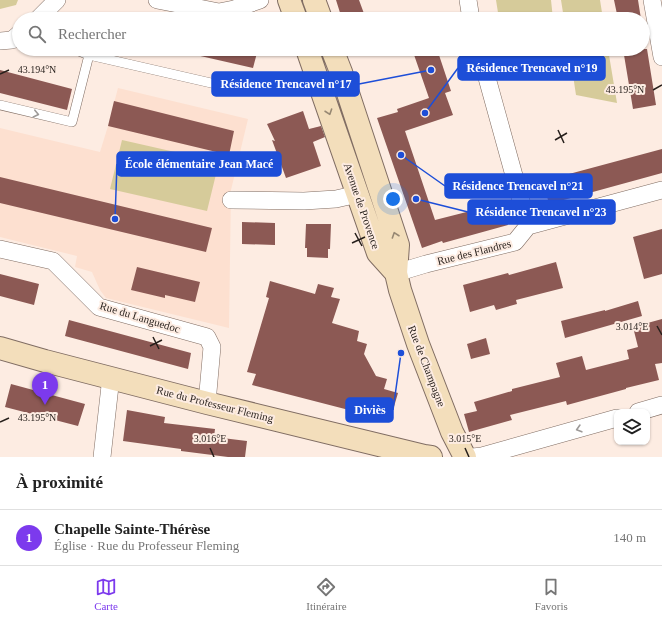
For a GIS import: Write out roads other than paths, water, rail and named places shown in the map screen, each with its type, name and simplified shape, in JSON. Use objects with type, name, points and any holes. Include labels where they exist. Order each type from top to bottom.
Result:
[{"type":"street","points":[[45,12],[57,0]]},
{"type":"street","points":[[157,0],[219,12],[234,9],[260,0]]},
{"type":"street","points":[[290,0],[294,12]]},
{"type":"street","points":[[314,0],[318,12]]},
{"type":"street","points":[[468,0],[471,12]]},
{"type":"street","points":[[652,0],[662,57]]},
{"type":"street","points":[[0,41],[12,40]]},
{"type":"street","name":"Avenue de Provence","points":[[309,56],[378,253],[396,273]]},
{"type":"street","name":"Avenue de Provence","points":[[335,56],[398,245],[396,273]]},
{"type":"street","points":[[481,56],[528,226],[662,190]]},
{"type":"street","points":[[231,200],[304,201],[336,199],[358,194]]},
{"type":"street","name":"Rue des Flandres","points":[[396,273],[515,242],[528,226]]},
{"type":"street","name":"Rue du Languedoc","points":[[0,248],[53,261],[99,307],[207,337],[212,347],[207,403]]},
{"type":"street","name":"Rue de Champagne","points":[[396,273],[400,290],[418,344],[452,432],[465,457]]},
{"type":"street","name":"Rue du Professeur Fleming","points":[[0,348],[207,403],[430,457]]},
{"type":"street","points":[[102,457],[110,377]]},
{"type":"street","points":[[648,409],[662,405]]},
{"type":"street","points":[[473,457],[482,456],[614,419]]},
{"type":"lane","points":[[0,106],[72,122],[89,56]]},
{"type":"lane","points":[[93,56],[246,91]]},
{"type":"place","name":"Résidence Trencavel n°17","points":[[431,70]]},
{"type":"place","name":"Résidence Trencavel n°19","points":[[425,113]]},
{"type":"place","name":"Résidence Trencavel n°21","points":[[401,155]]},
{"type":"place","name":"Résidence Trencavel n°23","points":[[416,199]]},
{"type":"place","name":"École élémentaire Jean Macé","points":[[115,219]]},
{"type":"place","name":"Diviès","points":[[401,353]]},
{"type":"place","name":"Chapelle Sainte-Thérèse","points":[[45,405]]}]
